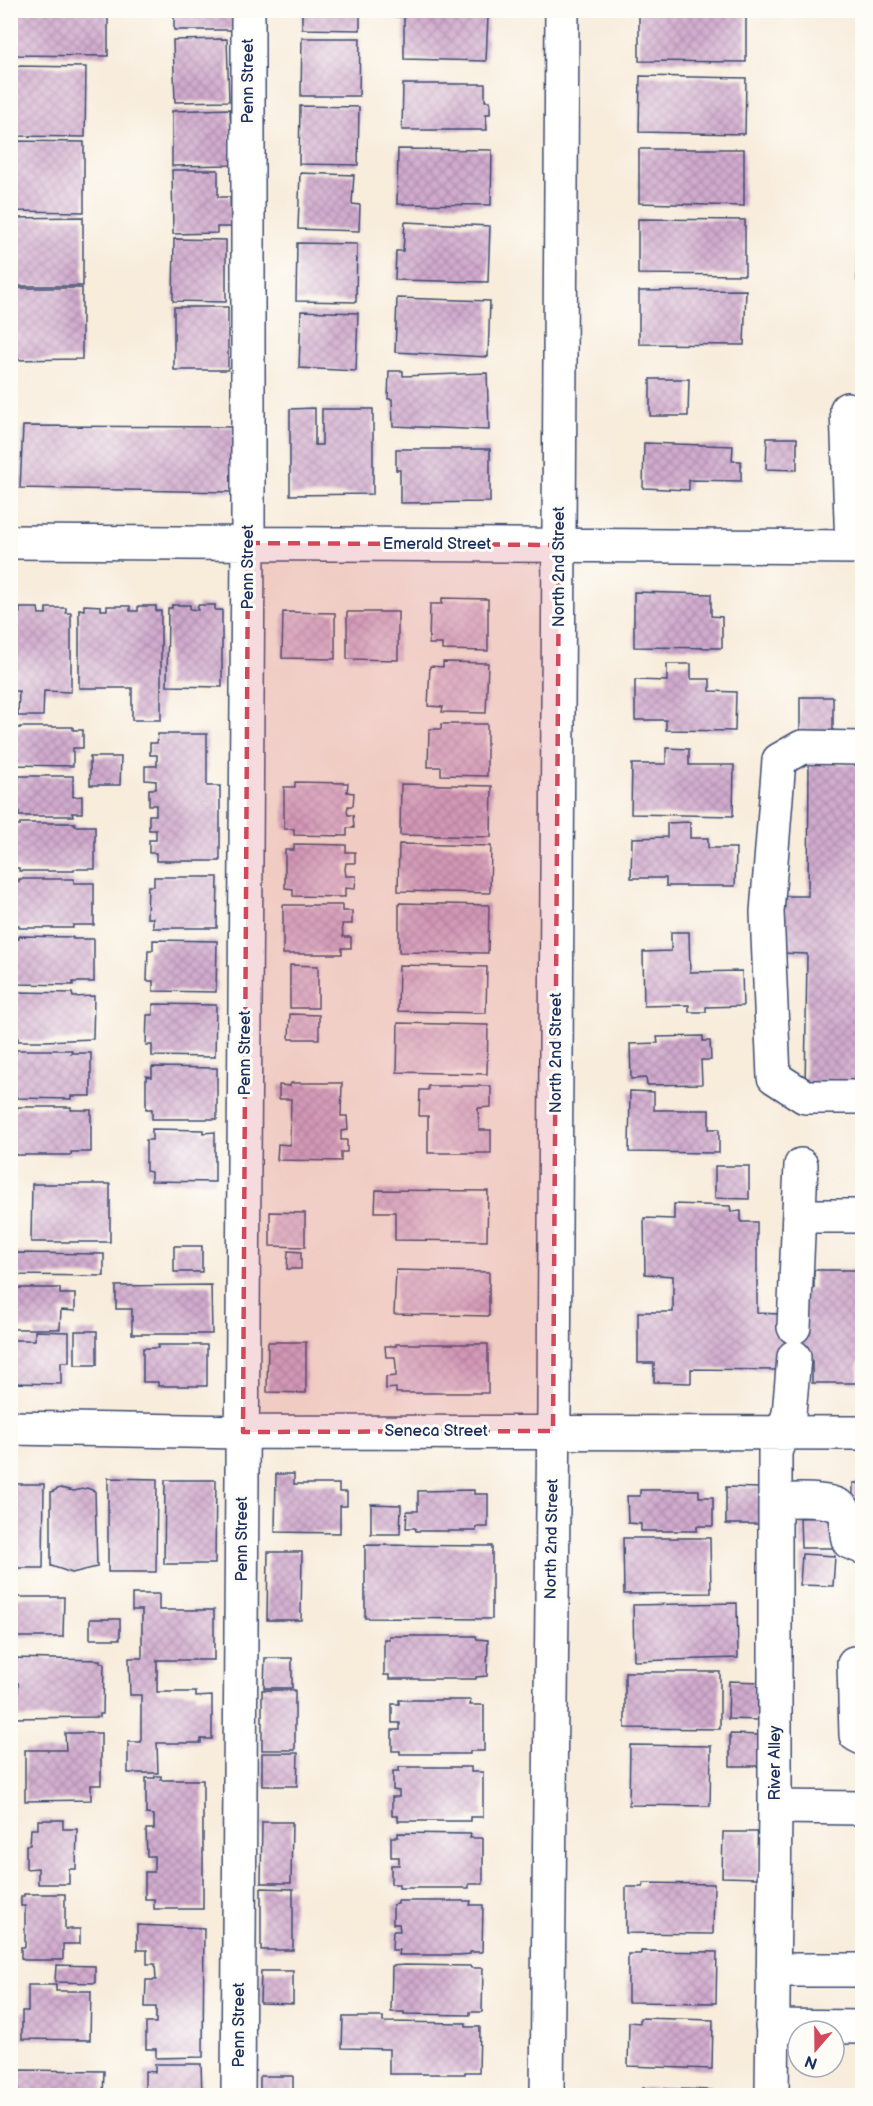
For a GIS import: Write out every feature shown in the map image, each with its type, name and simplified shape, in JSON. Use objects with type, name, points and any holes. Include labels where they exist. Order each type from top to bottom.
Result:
[{"type":"street","name":"Penn Street","points":[[238,2096],[248,543],[248,10]]},
{"type":"street","name":"North 2nd Street","points":[[547,2096],[562,10]]},
{"type":"street","points":[[847,409],[857,547]]},
{"type":"street","name":"Emerald Street","points":[[10,542],[857,547]]},
{"type":"street","points":[[862,748],[802,747],[779,760],[767,912],[774,1077],[805,1097],[862,1097]]},
{"type":"street","name":"River Alley","points":[[772,2096],[775,1452],[789,1414],[801,1165]]},
{"type":"street","points":[[799,1216],[862,1216]]},
{"type":"street","name":"Seneca Street","points":[[10,1428],[243,1432],[862,1433]]},
{"type":"street","points":[[775,1500],[825,1502],[838,1506],[844,1510],[846,1516],[846,1535],[849,1542],[862,1547]]},
{"type":"street","points":[[854,1664],[856,1735],[862,1738]]},
{"type":"street","points":[[775,1807],[862,1808]]},
{"type":"street","points":[[773,1971],[862,1970]]},
{"type":"street","points":[[772,2026],[862,2027]]},
{"type":"highlighted area","points":[[248,543],[559,545],[553,1431],[243,1432]]},
{"type":"building","points":[[11,10],[108,10],[108,56],[10,55]]},
{"type":"building","points":[[174,10],[233,10],[233,30],[174,30]]},
{"type":"building","points":[[302,10],[360,10],[360,30],[302,29]]},
{"type":"building","points":[[374,10],[400,10],[400,17],[374,15]]},
{"type":"building","points":[[639,10],[746,10],[746,62],[639,61]]},
{"type":"building","points":[[404,14],[488,16],[486,61],[404,59]]},
{"type":"building","points":[[302,38],[360,38],[359,96],[301,96]]},
{"type":"building","points":[[227,39],[229,101],[175,102],[173,40]]},
{"type":"building","points":[[13,66],[86,67],[85,137],[13,136]]},
{"type":"building","points":[[640,76],[746,78],[745,134],[639,132]]},
{"type":"building","points":[[403,84],[485,84],[485,101],[490,101],[490,114],[486,114],[487,130],[402,130]]},
{"type":"building","points":[[300,106],[359,107],[358,165],[299,164]]},
{"type":"building","points":[[230,109],[232,165],[172,166],[172,111]]},
{"type":"building","points":[[12,141],[84,142],[84,212],[12,211]]},
{"type":"building","points":[[398,149],[492,150],[491,205],[397,204]]},
{"type":"building","points":[[639,149],[744,149],[744,206],[639,203]]},
{"type":"building","points":[[172,170],[218,170],[218,197],[230,197],[231,227],[217,227],[217,233],[173,234]]},
{"type":"building","points":[[300,173],[354,175],[352,204],[360,205],[359,231],[298,229]]},
{"type":"building","points":[[83,217],[83,286],[11,286],[11,218]]},
{"type":"building","points":[[638,219],[745,220],[745,275],[638,274]]},
{"type":"building","points":[[405,222],[490,226],[488,282],[395,280],[396,251],[403,251]]},
{"type":"building","points":[[174,239],[226,240],[226,302],[173,301]]},
{"type":"building","points":[[297,243],[357,244],[356,302],[296,301]]},
{"type":"building","points":[[857,247],[862,247],[862,281],[857,281]]},
{"type":"building","points":[[10,288],[82,288],[82,359],[10,360]]},
{"type":"building","points":[[746,290],[744,345],[639,344],[639,291]]},
{"type":"building","points":[[397,298],[490,301],[488,357],[395,352]]},
{"type":"building","points":[[174,307],[228,307],[228,370],[174,370]]},
{"type":"building","points":[[301,311],[358,313],[356,371],[299,368]]},
{"type":"building","points":[[389,371],[403,371],[403,376],[487,373],[489,430],[393,426],[392,399],[388,399]]},
{"type":"building","points":[[650,379],[689,379],[688,416],[650,416]]},
{"type":"building","points":[[315,408],[315,445],[322,445],[322,409],[373,409],[373,494],[290,495],[290,409]]},
{"type":"building","points":[[23,426],[234,427],[232,492],[20,488]]},
{"type":"building","points":[[767,438],[797,438],[797,470],[766,469]]},
{"type":"building","points":[[644,443],[733,446],[732,461],[741,461],[741,481],[689,480],[689,490],[643,488]]},
{"type":"building","points":[[396,449],[490,449],[490,502],[400,503],[400,470],[396,470]]},
{"type":"building","points":[[634,592],[711,594],[711,616],[722,617],[722,648],[634,647]]},
{"type":"building","points":[[442,598],[488,599],[488,651],[442,650],[442,644],[429,644],[430,604],[442,604]]},
{"type":"building","points":[[84,605],[101,606],[101,610],[107,610],[107,606],[130,606],[130,611],[138,611],[138,606],[156,606],[156,611],[161,611],[161,720],[132,720],[132,688],[79,688],[79,609],[84,610]]},
{"type":"building","points":[[172,605],[190,605],[190,609],[198,610],[198,605],[215,605],[215,610],[222,610],[222,687],[167,686],[168,608],[172,608]]},
{"type":"building","points":[[20,608],[38,608],[39,614],[46,614],[46,608],[66,608],[66,613],[71,613],[71,692],[44,691],[43,716],[18,716],[19,691],[10,691],[10,617],[13,617],[13,613],[20,613]]},
{"type":"building","points":[[283,612],[335,613],[335,659],[282,658]]},
{"type":"building","points":[[347,612],[398,612],[398,660],[347,659]]},
{"type":"building","points":[[443,662],[488,663],[486,713],[442,712],[443,707],[428,706],[430,666],[443,667]]},
{"type":"building","points":[[667,664],[691,664],[691,679],[710,679],[710,691],[736,692],[735,731],[666,730],[666,720],[635,720],[635,680],[667,681]]},
{"type":"building","points":[[800,697],[833,697],[833,734],[800,734]]},
{"type":"building","points":[[441,724],[487,724],[487,776],[441,775],[441,767],[428,767],[429,729],[441,729]]},
{"type":"building","points":[[73,727],[73,730],[83,730],[83,748],[73,748],[73,766],[10,765],[10,728]]},
{"type":"building","points":[[158,734],[207,734],[207,786],[220,786],[220,861],[156,861],[156,853],[149,853],[149,840],[156,840],[156,830],[149,830],[149,815],[156,815],[156,805],[149,805],[149,789],[156,789],[156,781],[145,780],[145,766],[157,766],[157,755],[150,755],[150,743],[157,743]]},
{"type":"building","points":[[666,748],[689,749],[689,765],[734,765],[733,816],[631,814],[632,764],[666,764]]},
{"type":"building","points":[[90,757],[121,757],[120,785],[90,785]]},
{"type":"building","points":[[809,764],[861,764],[862,1053],[859,1053],[859,1088],[805,1088],[807,954],[781,953],[783,896],[808,896]]},
{"type":"building","points":[[19,776],[73,776],[73,797],[82,796],[82,813],[72,813],[73,816],[18,816],[19,813],[10,812],[10,778],[19,778]]},
{"type":"building","points":[[295,782],[348,783],[347,792],[354,793],[353,806],[348,806],[347,811],[348,815],[353,815],[354,828],[347,828],[347,836],[294,835],[294,829],[284,829],[284,787],[295,787]]},
{"type":"building","points":[[401,784],[492,786],[491,837],[400,835]]},
{"type":"building","points":[[690,822],[690,838],[708,838],[708,848],[736,848],[735,886],[666,886],[666,878],[631,878],[632,838],[667,837],[667,823]]},
{"type":"building","points":[[20,823],[75,823],[75,826],[95,826],[95,869],[19,871],[19,868],[10,868],[10,826],[20,826]]},
{"type":"building","points":[[294,844],[346,845],[346,852],[355,852],[355,863],[346,863],[345,869],[346,876],[356,876],[355,889],[345,888],[345,897],[293,896],[293,889],[285,888],[285,850],[294,850]]},
{"type":"building","points":[[399,844],[491,846],[490,893],[398,891]]},
{"type":"building","points":[[154,877],[218,877],[217,928],[153,928],[153,918],[147,918],[148,886],[154,886]]},
{"type":"building","points":[[19,879],[74,879],[74,883],[94,883],[94,925],[73,925],[73,928],[19,928],[19,925],[10,925],[10,882],[19,882]]},
{"type":"building","points":[[399,903],[489,905],[488,953],[399,952]]},
{"type":"building","points":[[283,905],[342,905],[342,911],[352,911],[352,924],[342,924],[343,937],[351,937],[351,948],[342,948],[342,954],[283,954]]},
{"type":"building","points":[[671,932],[689,932],[690,972],[742,971],[743,1006],[706,1007],[706,1012],[689,1012],[689,1005],[644,1006],[643,952],[671,951]]},
{"type":"building","points":[[19,936],[94,939],[94,982],[73,982],[73,985],[10,982],[10,939],[19,939]]},
{"type":"building","points":[[153,940],[217,941],[216,992],[153,991],[153,981],[147,981],[148,950],[153,950]]},
{"type":"building","points":[[290,965],[318,966],[318,1008],[290,1008]]},
{"type":"building","points":[[399,965],[487,967],[486,1013],[398,1011]]},
{"type":"building","points":[[18,992],[72,993],[73,997],[94,996],[93,1039],[18,1041],[18,1038],[10,1038],[10,995],[18,995]]},
{"type":"building","points":[[153,1004],[216,1005],[215,1057],[152,1056],[152,1045],[146,1045],[147,1015],[153,1015]]},
{"type":"building","points":[[290,1014],[319,1015],[319,1039],[289,1039]]},
{"type":"building","points":[[398,1023],[488,1025],[487,1074],[397,1072]]},
{"type":"building","points":[[703,1036],[703,1041],[710,1041],[711,1060],[701,1060],[702,1084],[647,1085],[646,1078],[631,1079],[630,1044],[658,1043],[657,1037]]},
{"type":"building","points":[[16,1050],[72,1050],[71,1053],[91,1053],[91,1096],[71,1096],[71,1099],[17,1098],[16,1095],[10,1095],[10,1053],[16,1053]]},
{"type":"building","points":[[152,1067],[217,1068],[217,1119],[152,1119],[152,1109],[146,1109],[146,1076],[152,1077]]},
{"type":"building","points":[[291,1083],[342,1083],[341,1116],[347,1116],[348,1130],[341,1131],[341,1140],[347,1140],[347,1152],[341,1152],[341,1161],[277,1160],[278,1144],[290,1145],[291,1099],[279,1099],[279,1085],[290,1086]]},
{"type":"building","points":[[428,1086],[491,1086],[491,1107],[478,1108],[479,1130],[491,1130],[491,1153],[428,1153],[428,1116],[419,1116],[420,1090],[428,1090]]},
{"type":"building","points":[[630,1091],[654,1092],[654,1110],[709,1110],[709,1129],[719,1129],[719,1153],[629,1152]]},
{"type":"building","points":[[17,1107],[71,1107],[71,1110],[91,1110],[91,1152],[71,1152],[71,1155],[16,1155],[16,1152],[10,1152],[10,1110],[17,1110]]},
{"type":"building","points":[[152,1129],[215,1132],[215,1182],[151,1181],[151,1172],[146,1171],[146,1140],[152,1140]]},
{"type":"building","points":[[715,1166],[749,1166],[749,1199],[715,1198]]},
{"type":"building","points":[[32,1184],[110,1184],[110,1242],[31,1242]]},
{"type":"building","points":[[376,1190],[488,1191],[487,1241],[395,1240],[395,1212],[375,1212]]},
{"type":"building","points":[[674,1204],[730,1206],[731,1212],[741,1211],[741,1222],[757,1222],[757,1313],[779,1314],[810,1289],[814,1289],[814,1270],[858,1270],[858,1264],[862,1264],[862,1362],[858,1362],[858,1383],[812,1383],[812,1361],[808,1360],[780,1370],[691,1369],[691,1383],[654,1382],[654,1363],[638,1363],[638,1312],[673,1312],[673,1276],[645,1274],[644,1218],[674,1219]]},
{"type":"building","points":[[270,1212],[305,1213],[305,1247],[270,1246]]},
{"type":"building","points":[[174,1246],[202,1246],[202,1272],[174,1272]]},
{"type":"building","points":[[288,1251],[301,1252],[301,1269],[287,1269]]},
{"type":"building","points":[[10,1253],[104,1254],[104,1276],[10,1275]]},
{"type":"building","points":[[396,1270],[489,1272],[489,1316],[394,1314]]},
{"type":"building","points":[[211,1285],[212,1334],[132,1334],[132,1309],[116,1309],[116,1286]]},
{"type":"building","points":[[10,1288],[60,1288],[60,1294],[75,1294],[75,1311],[61,1310],[60,1329],[10,1329]]},
{"type":"building","points":[[35,1331],[69,1332],[69,1362],[61,1362],[61,1384],[10,1383],[10,1340],[35,1340]]},
{"type":"building","points":[[75,1331],[97,1331],[97,1365],[75,1365]]},
{"type":"building","points":[[268,1342],[306,1342],[306,1393],[267,1392]]},
{"type":"building","points":[[396,1344],[488,1344],[488,1393],[396,1393],[396,1388],[386,1389],[386,1377],[396,1376],[396,1366],[395,1357],[386,1357],[385,1346],[396,1346]]},
{"type":"building","points":[[158,1345],[207,1345],[207,1386],[158,1386],[158,1382],[143,1382],[143,1348],[158,1348]]},
{"type":"building","points":[[276,1474],[294,1474],[294,1484],[339,1484],[339,1492],[347,1492],[347,1506],[340,1506],[340,1533],[275,1532]]},
{"type":"building","points":[[108,1478],[157,1479],[156,1572],[108,1572]]},
{"type":"building","points":[[165,1480],[216,1480],[215,1564],[164,1564]]},
{"type":"building","points":[[853,1483],[862,1483],[862,1528],[853,1528]]},
{"type":"building","points":[[10,1484],[44,1484],[43,1568],[10,1568]]},
{"type":"building","points":[[726,1487],[759,1488],[759,1524],[726,1524]]},
{"type":"building","points":[[60,1488],[74,1491],[87,1488],[95,1491],[97,1567],[72,1573],[51,1566],[51,1492]]},
{"type":"building","points":[[474,1490],[474,1494],[488,1494],[488,1527],[476,1527],[476,1531],[416,1531],[415,1528],[406,1528],[407,1511],[418,1511],[418,1491]]},
{"type":"building","points":[[640,1490],[699,1490],[699,1497],[713,1497],[713,1526],[697,1526],[697,1531],[641,1531],[641,1524],[628,1523],[627,1496],[640,1496]]},
{"type":"building","points":[[371,1504],[401,1505],[400,1534],[371,1534]]},
{"type":"building","points":[[833,1517],[833,1548],[801,1548],[800,1518]]},
{"type":"building","points":[[623,1538],[710,1538],[711,1593],[624,1594]]},
{"type":"building","points":[[365,1545],[492,1546],[492,1619],[365,1618]]},
{"type":"building","points":[[268,1552],[302,1552],[301,1620],[267,1620]]},
{"type":"building","points":[[802,1554],[835,1556],[833,1586],[800,1585]]},
{"type":"building","points":[[132,1594],[159,1594],[159,1610],[214,1610],[214,1660],[157,1660],[157,1692],[196,1692],[196,1697],[212,1696],[212,1739],[201,1739],[201,1743],[157,1743],[158,1773],[128,1773],[128,1742],[141,1742],[141,1695],[130,1695],[129,1658],[142,1658],[142,1610],[132,1610]]},
{"type":"building","points":[[10,1597],[64,1597],[63,1637],[10,1637]]},
{"type":"building","points":[[737,1603],[738,1658],[634,1661],[633,1605]]},
{"type":"building","points":[[90,1619],[120,1619],[120,1639],[90,1639]]},
{"type":"building","points":[[389,1636],[476,1636],[477,1639],[488,1640],[487,1676],[476,1677],[476,1679],[389,1679],[389,1675],[384,1675],[384,1639],[389,1639]]},
{"type":"building","points":[[10,1658],[100,1660],[100,1663],[104,1663],[103,1714],[100,1714],[100,1717],[10,1718],[10,1692],[18,1692],[18,1683],[10,1683]]},
{"type":"building","points":[[265,1658],[292,1658],[292,1688],[264,1688]]},
{"type":"building","points":[[625,1672],[720,1672],[720,1729],[625,1728]]},
{"type":"building","points":[[729,1681],[760,1682],[759,1720],[728,1719]]},
{"type":"building","points":[[262,1690],[295,1690],[295,1750],[262,1750]]},
{"type":"building","points":[[399,1700],[471,1700],[470,1705],[484,1705],[484,1751],[470,1751],[470,1754],[400,1754],[400,1751],[392,1751],[392,1730],[400,1730],[400,1723],[392,1723],[392,1704],[399,1704]]},
{"type":"building","points":[[65,1733],[101,1733],[101,1785],[91,1785],[91,1800],[25,1801],[25,1750],[66,1750]]},
{"type":"building","points":[[730,1734],[761,1735],[760,1766],[730,1766]]},
{"type":"building","points":[[630,1745],[711,1746],[710,1806],[629,1805]]},
{"type":"building","points":[[262,1753],[298,1753],[297,1786],[262,1786]]},
{"type":"building","points":[[399,1767],[471,1767],[471,1772],[483,1772],[483,1817],[470,1817],[470,1821],[398,1821],[398,1816],[392,1816],[392,1797],[399,1797],[399,1791],[393,1790],[393,1771],[399,1771]]},
{"type":"building","points":[[155,1776],[161,1776],[161,1780],[203,1780],[203,1909],[154,1909],[154,1899],[145,1899],[145,1872],[154,1872],[154,1856],[147,1856],[146,1829],[154,1829],[154,1815],[146,1814],[146,1778],[155,1778]]},
{"type":"building","points":[[38,1820],[63,1820],[63,1829],[77,1829],[76,1869],[69,1869],[69,1884],[38,1884],[38,1868],[26,1869],[26,1845],[30,1845],[31,1829],[38,1829]]},
{"type":"building","points":[[262,1822],[292,1822],[291,1883],[261,1883]]},
{"type":"building","points":[[723,1832],[759,1832],[758,1878],[722,1877]]},
{"type":"building","points":[[398,1833],[471,1834],[470,1838],[483,1838],[483,1884],[469,1884],[469,1888],[399,1888],[399,1884],[391,1884],[391,1865],[399,1865],[399,1857],[391,1857],[391,1837],[398,1837]]},
{"type":"building","points":[[643,1883],[714,1884],[713,1934],[626,1933],[626,1887],[643,1887]]},
{"type":"building","points":[[261,1888],[293,1889],[293,1950],[261,1950]]},
{"type":"building","points":[[24,1894],[65,1894],[65,1929],[80,1929],[80,1944],[63,1944],[63,1960],[24,1960],[21,1958],[21,1947],[25,1947],[25,1906],[21,1906],[21,1896]]},
{"type":"building","points":[[398,1901],[471,1901],[470,1905],[483,1905],[482,1952],[459,1955],[398,1955],[399,1950],[392,1950],[393,1931],[400,1931],[399,1924],[393,1924],[393,1905],[398,1904]]},
{"type":"building","points":[[137,1925],[204,1928],[203,2057],[156,2058],[156,2049],[146,2049],[146,2023],[156,2023],[156,2007],[145,2007],[146,1980],[156,1980],[155,1964],[147,1964],[147,1950],[137,1950]]},
{"type":"building","points":[[641,1951],[717,1952],[716,2003],[628,2002],[628,1954],[641,1954]]},
{"type":"building","points":[[56,1965],[95,1966],[95,1983],[55,1982]]},
{"type":"building","points":[[392,1966],[483,1968],[482,2012],[470,2012],[470,2015],[391,2012]]},
{"type":"building","points":[[261,1971],[293,1971],[293,2004],[260,2003]]},
{"type":"building","points":[[28,1985],[56,1985],[56,1991],[91,1991],[90,2040],[22,2039],[22,2011],[28,2011]]},
{"type":"building","points":[[343,2017],[383,2017],[383,2022],[466,2023],[466,2027],[480,2027],[479,2072],[389,2074],[389,2049],[342,2048]]},
{"type":"building","points":[[640,2018],[713,2020],[712,2069],[628,2066],[629,2022],[640,2023]]},
{"type":"building","points":[[155,2064],[201,2064],[202,2096],[145,2096],[145,2071],[155,2072]]},
{"type":"building","points":[[18,2070],[104,2071],[103,2096],[18,2096]]},
{"type":"building","points":[[260,2076],[293,2076],[293,2096],[260,2096]]},
{"type":"building","points":[[642,2088],[712,2090],[712,2096],[642,2096]]},
{"type":"building","points":[[390,2093],[475,2093],[475,2096],[390,2096]]}]
